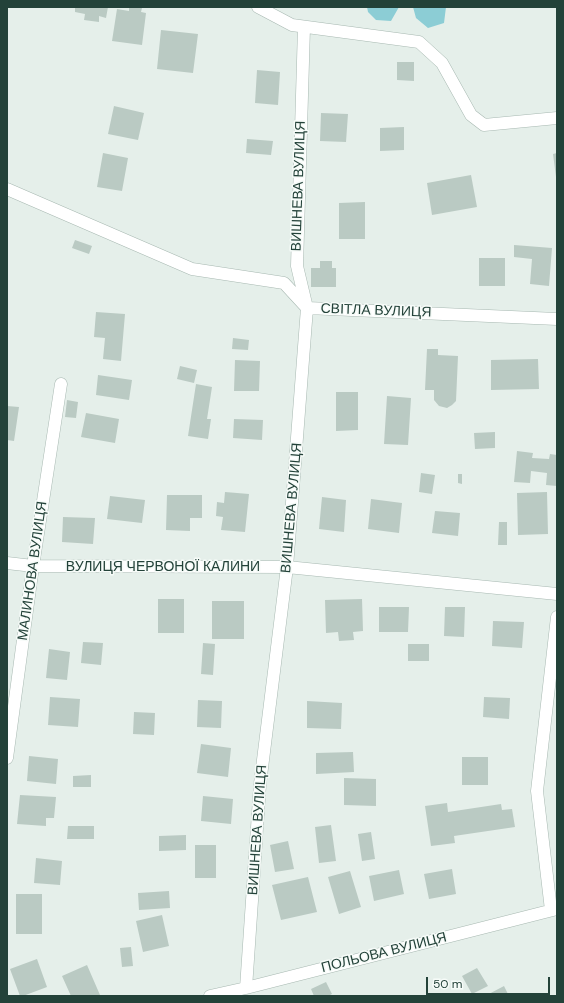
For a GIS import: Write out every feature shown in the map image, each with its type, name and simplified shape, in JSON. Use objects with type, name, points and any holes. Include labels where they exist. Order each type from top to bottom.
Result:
[{"type":"street","points":[[258,7],[292,25],[419,42],[442,63],[471,115],[484,125],[557,118]]},
{"type":"street","name":"ВИШНЕВА ВУЛИЦЯ","points":[[246,988],[260,784],[287,567],[307,308],[297,266],[304,27]]},
{"type":"street","name":"СВІТЛА ВУЛИЦЯ","points":[[7,189],[192,269],[284,283],[307,308],[557,319]]},
{"type":"street","name":"МАЛИНОВА ВУЛИЦЯ","points":[[7,758],[33,566],[61,384]]},
{"type":"street","name":"ВУЛИЦЯ ЧЕРВОНОЇ КАЛИНИ","points":[[7,563],[33,566],[287,567],[557,594]]},
{"type":"street","points":[[554,909],[537,791],[557,616]]},
{"type":"street","points":[[546,707],[557,701]]},
{"type":"street","name":"ПОЛЬОВА ВУЛИЦЯ","points":[[210,996],[554,909]]},
{"type":"water","points":[[367,7],[399,7],[391,21],[376,20],[368,12]]},
{"type":"water","points":[[413,7],[446,7],[444,23],[428,28],[416,18]]},
{"type":"building","points":[[75,7],[108,7],[106,18],[99,16],[99,22],[84,20],[85,14],[75,12]]},
{"type":"building","points":[[129,7],[142,8],[141,12],[146,13],[142,45],[112,41],[117,9],[129,11]]},
{"type":"building","points":[[161,30],[198,34],[193,73],[157,69]]},
{"type":"building","points":[[397,62],[414,62],[414,81],[397,80]]},
{"type":"building","points":[[257,70],[280,72],[278,105],[255,103]]},
{"type":"building","points":[[114,106],[144,113],[138,140],[108,134]]},
{"type":"building","points":[[321,113],[348,114],[346,142],[320,141]]},
{"type":"building","points":[[404,127],[404,150],[380,151],[380,128]]},
{"type":"building","points":[[247,139],[273,141],[271,155],[246,153]]},
{"type":"building","points":[[103,153],[128,158],[122,191],[97,187]]},
{"type":"building","points":[[557,153],[557,177],[556,177],[553,154]]},
{"type":"building","points":[[471,175],[477,207],[432,215],[427,183]]},
{"type":"building","points":[[365,202],[365,239],[339,239],[339,203]]},
{"type":"building","points":[[75,240],[92,246],[89,254],[72,248]]},
{"type":"building","points":[[514,245],[552,248],[549,286],[530,284],[532,259],[514,257]]},
{"type":"building","points":[[479,258],[505,258],[505,286],[479,286]]},
{"type":"building","points":[[320,261],[332,261],[332,268],[336,268],[336,287],[311,287],[311,268],[320,268]]},
{"type":"building","points":[[96,312],[125,314],[121,361],[103,359],[105,338],[94,337]]},
{"type":"building","points":[[233,338],[249,340],[248,350],[232,349]]},
{"type":"building","points":[[427,349],[438,349],[438,355],[458,356],[456,401],[447,408],[439,406],[434,400],[434,390],[425,390]]},
{"type":"building","points":[[538,359],[539,389],[491,390],[491,360]]},
{"type":"building","points":[[235,360],[260,361],[259,391],[234,391]]},
{"type":"building","points":[[180,366],[197,370],[194,383],[177,379]]},
{"type":"building","points":[[98,375],[132,380],[129,400],[96,395]]},
{"type":"building","points":[[196,384],[212,387],[207,419],[211,419],[208,439],[188,436]]},
{"type":"building","points":[[336,392],[358,392],[358,430],[336,431]]},
{"type":"building","points":[[387,396],[411,398],[408,445],[384,444]]},
{"type":"building","points":[[67,400],[78,402],[76,418],[65,417]]},
{"type":"building","points":[[7,406],[19,407],[14,441],[7,440]]},
{"type":"building","points":[[86,413],[119,419],[115,443],[81,437]]},
{"type":"building","points":[[234,419],[263,420],[262,440],[233,438]]},
{"type":"building","points":[[495,432],[495,448],[475,449],[474,433]]},
{"type":"building","points":[[517,451],[533,453],[532,458],[549,459],[550,454],[557,455],[557,486],[546,485],[547,473],[531,471],[530,483],[514,482]]},
{"type":"building","points":[[421,473],[435,475],[432,494],[419,492]]},
{"type":"building","points":[[458,474],[462,474],[462,484],[458,483]]},
{"type":"building","points":[[225,492],[249,494],[245,532],[221,530],[223,517],[216,516],[217,502],[224,503]]},
{"type":"building","points":[[547,492],[548,534],[518,535],[517,493]]},
{"type":"building","points":[[167,495],[202,495],[202,518],[190,518],[190,531],[166,530]]},
{"type":"building","points":[[110,496],[145,500],[142,523],[107,519]]},
{"type":"building","points":[[322,497],[346,500],[344,532],[319,529]]},
{"type":"building","points":[[371,499],[402,503],[399,533],[368,529]]},
{"type":"building","points":[[435,511],[460,513],[458,536],[432,533]]},
{"type":"building","points":[[63,517],[95,518],[93,544],[62,542]]},
{"type":"building","points":[[499,522],[507,522],[507,545],[498,545]]},
{"type":"building","points":[[158,599],[184,599],[184,633],[158,633]]},
{"type":"building","points":[[362,599],[363,631],[353,632],[354,640],[339,641],[338,632],[326,633],[325,600]]},
{"type":"building","points":[[212,601],[244,601],[244,639],[212,639]]},
{"type":"building","points":[[379,607],[409,607],[408,632],[379,632]]},
{"type":"building","points":[[445,607],[465,607],[464,637],[444,636]]},
{"type":"building","points":[[493,621],[524,622],[522,648],[492,646]]},
{"type":"building","points":[[83,642],[103,643],[101,665],[81,663]]},
{"type":"building","points":[[203,643],[215,644],[213,675],[201,674]]},
{"type":"building","points":[[408,644],[429,644],[429,661],[408,661]]},
{"type":"building","points":[[49,649],[70,652],[67,680],[46,678]]},
{"type":"building","points":[[50,697],[80,699],[78,727],[48,725]]},
{"type":"building","points":[[484,697],[510,698],[509,719],[483,717]]},
{"type":"building","points":[[198,700],[222,701],[221,728],[197,727]]},
{"type":"building","points":[[307,701],[342,703],[341,729],[307,728]]},
{"type":"building","points":[[134,712],[155,713],[154,735],[133,734]]},
{"type":"building","points":[[201,744],[231,748],[228,777],[197,773]]},
{"type":"building","points":[[353,752],[354,772],[316,774],[316,753]]},
{"type":"building","points":[[29,756],[58,759],[56,784],[27,781]]},
{"type":"building","points":[[462,757],[488,757],[488,785],[462,785]]},
{"type":"building","points":[[91,775],[91,787],[73,787],[73,776]]},
{"type":"building","points":[[344,778],[376,779],[376,806],[344,805]]},
{"type":"building","points":[[20,795],[56,797],[54,818],[46,818],[46,826],[17,824]]},
{"type":"building","points":[[203,796],[233,799],[231,824],[201,821]]},
{"type":"building","points":[[447,803],[448,812],[501,804],[502,810],[512,809],[515,827],[454,836],[455,843],[431,846],[425,806]]},
{"type":"building","points":[[331,825],[336,861],[319,863],[315,827]]},
{"type":"building","points":[[68,826],[94,826],[94,839],[67,839]]},
{"type":"building","points":[[371,832],[375,859],[362,861],[358,834]]},
{"type":"building","points":[[186,835],[186,850],[159,851],[159,836]]},
{"type":"building","points":[[288,841],[294,869],[275,872],[270,845]]},
{"type":"building","points":[[195,845],[216,845],[216,878],[195,878]]},
{"type":"building","points":[[36,858],[62,861],[60,885],[34,883]]},
{"type":"building","points":[[452,869],[456,894],[429,899],[424,874]]},
{"type":"building","points":[[399,870],[404,894],[374,901],[369,876]]},
{"type":"building","points":[[350,871],[361,907],[339,914],[328,877]]},
{"type":"building","points":[[308,877],[317,912],[281,920],[272,885]]},
{"type":"building","points":[[169,891],[170,908],[139,910],[138,893]]},
{"type":"building","points":[[16,894],[42,894],[42,934],[16,934]]},
{"type":"building","points":[[162,915],[169,946],[143,952],[136,921]]},
{"type":"building","points":[[131,947],[133,966],[122,967],[120,948]]},
{"type":"building","points":[[37,959],[47,987],[20,996],[10,969]]},
{"type":"building","points":[[87,965],[100,995],[71,996],[62,976]]},
{"type":"building","points":[[477,968],[488,986],[472,994],[462,976]]},
{"type":"building","points":[[326,982],[332,994],[328,996],[314,996],[311,989]]},
{"type":"building","points":[[504,986],[509,996],[485,996]]}]
